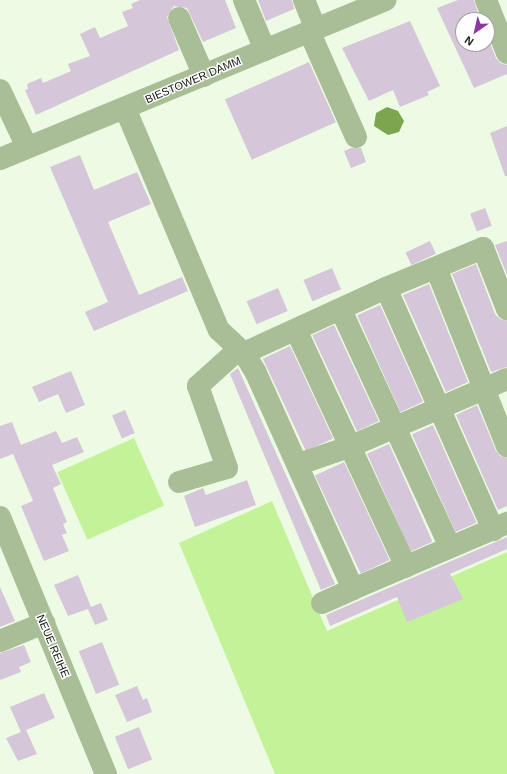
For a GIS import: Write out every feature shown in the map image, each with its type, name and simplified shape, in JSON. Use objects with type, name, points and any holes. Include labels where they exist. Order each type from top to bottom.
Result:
[{"type":"street","points":[[244,0],[265,50]]},
{"type":"street","points":[[304,0],[317,29],[356,137]]},
{"type":"street","points":[[313,0],[317,29]]},
{"type":"street","points":[[486,0],[507,53]]},
{"type":"street","points":[[494,0],[507,30]]},
{"type":"street","name":"BIESTOWER DAMM","points":[[0,159],[317,29],[376,2]]},
{"type":"street","points":[[179,18],[204,76]]},
{"type":"street","points":[[0,90],[27,147]]},
{"type":"street","points":[[125,108],[219,330],[242,351],[299,464],[353,589]]},
{"type":"street","points":[[179,482],[227,468],[198,386],[242,351],[296,330],[386,288],[483,248],[507,309]]},
{"type":"street","points":[[436,268],[486,388],[507,446]]},
{"type":"street","points":[[322,603],[500,526],[440,406],[386,288]]},
{"type":"street","points":[[341,310],[450,547]]},
{"type":"street","points":[[296,330],[348,446],[406,567]]},
{"type":"street","points":[[299,464],[394,428],[440,406],[507,379]]},
{"type":"street","name":"NEUE REIHE","points":[[0,518],[106,774]]},
{"type":"street","points":[[0,641],[44,623]]},
{"type":"shaded area","points":[[387,107],[398,111],[404,121],[399,132],[388,135],[374,126],[376,113]]},
{"type":"shaded area","points":[[134,438],[164,506],[87,540],[57,472]]},
{"type":"shaded area","points":[[272,501],[327,631],[507,552],[507,774],[275,774],[179,543]]},
{"type":"building","points":[[140,0],[225,0],[236,28],[203,42],[187,8],[174,6],[167,17],[179,50],[36,115],[25,90],[28,89],[27,84],[41,78],[43,83],[71,71],[68,64],[90,56],[80,34],[95,27],[100,38],[128,26],[122,12],[133,8],[131,4]]},
{"type":"building","points":[[258,0],[292,0],[294,9],[266,21]]},
{"type":"building","points":[[458,0],[474,0],[478,12],[455,12],[455,47],[437,8]]},
{"type":"building","points":[[410,21],[440,86],[427,92],[429,95],[400,107],[393,90],[369,101],[342,48]]},
{"type":"building","points":[[457,52],[494,52],[500,63],[507,65],[507,74],[474,88]]},
{"type":"building","points":[[309,62],[336,122],[252,160],[225,99]]},
{"type":"building","points":[[507,126],[507,176],[505,176],[490,133]]},
{"type":"building","points":[[351,148],[361,148],[366,162],[351,168],[344,151]]},
{"type":"building","points":[[80,155],[94,190],[137,172],[151,204],[108,222],[139,295],[182,277],[188,291],[94,331],[85,312],[108,302],[50,167]]},
{"type":"building","points":[[485,208],[492,226],[477,231],[470,214]]},
{"type":"building","points":[[430,241],[436,254],[411,265],[406,252]]},
{"type":"building","points":[[507,241],[507,275],[495,245]]},
{"type":"building","points":[[476,264],[495,314],[500,319],[507,321],[507,367],[491,372],[452,274]]},
{"type":"building","points":[[332,268],[341,289],[312,301],[303,280]]},
{"type":"building","points":[[429,284],[468,382],[446,392],[403,295]]},
{"type":"building","points":[[278,288],[288,311],[256,324],[247,301]]},
{"type":"building","points":[[380,305],[423,402],[400,412],[357,315]]},
{"type":"building","points":[[334,325],[379,421],[357,431],[312,335]]},
{"type":"building","points":[[290,346],[333,438],[306,451],[263,359]]},
{"type":"building","points":[[238,368],[335,584],[321,590],[230,374]]},
{"type":"building","points":[[71,371],[85,405],[66,413],[58,394],[39,402],[32,387]]},
{"type":"building","points":[[477,405],[496,451],[500,456],[507,458],[507,506],[498,510],[456,415]]},
{"type":"building","points":[[125,410],[135,433],[122,438],[112,415]]},
{"type":"building","points":[[12,422],[21,445],[56,431],[62,443],[77,437],[84,452],[52,465],[61,484],[53,488],[67,522],[63,524],[67,533],[62,535],[69,551],[44,561],[21,506],[33,501],[13,454],[0,459],[0,426]]},
{"type":"building","points":[[433,425],[477,523],[456,532],[412,434]]},
{"type":"building","points":[[389,444],[433,542],[411,552],[367,454]]},
{"type":"building","points":[[344,462],[390,560],[361,573],[315,476]]},
{"type":"building","points":[[247,480],[256,505],[195,527],[184,496],[203,488],[206,495]]},
{"type":"building","points":[[507,537],[507,549],[450,574],[463,599],[407,622],[397,597],[330,626],[326,615]]},
{"type":"building","points":[[78,575],[91,607],[101,603],[108,620],[95,625],[88,609],[68,616],[54,585]]},
{"type":"building","points":[[0,587],[15,621],[0,627]]},
{"type":"building","points":[[102,642],[119,685],[96,694],[79,651]]},
{"type":"building","points":[[24,645],[31,662],[19,667],[21,672],[0,680],[0,653]]},
{"type":"building","points":[[137,686],[143,700],[147,698],[152,712],[127,722],[115,695]]},
{"type":"building","points":[[44,693],[55,718],[26,730],[37,754],[18,761],[6,738],[21,732],[10,707]]},
{"type":"building","points":[[139,727],[152,759],[128,769],[115,737]]}]
